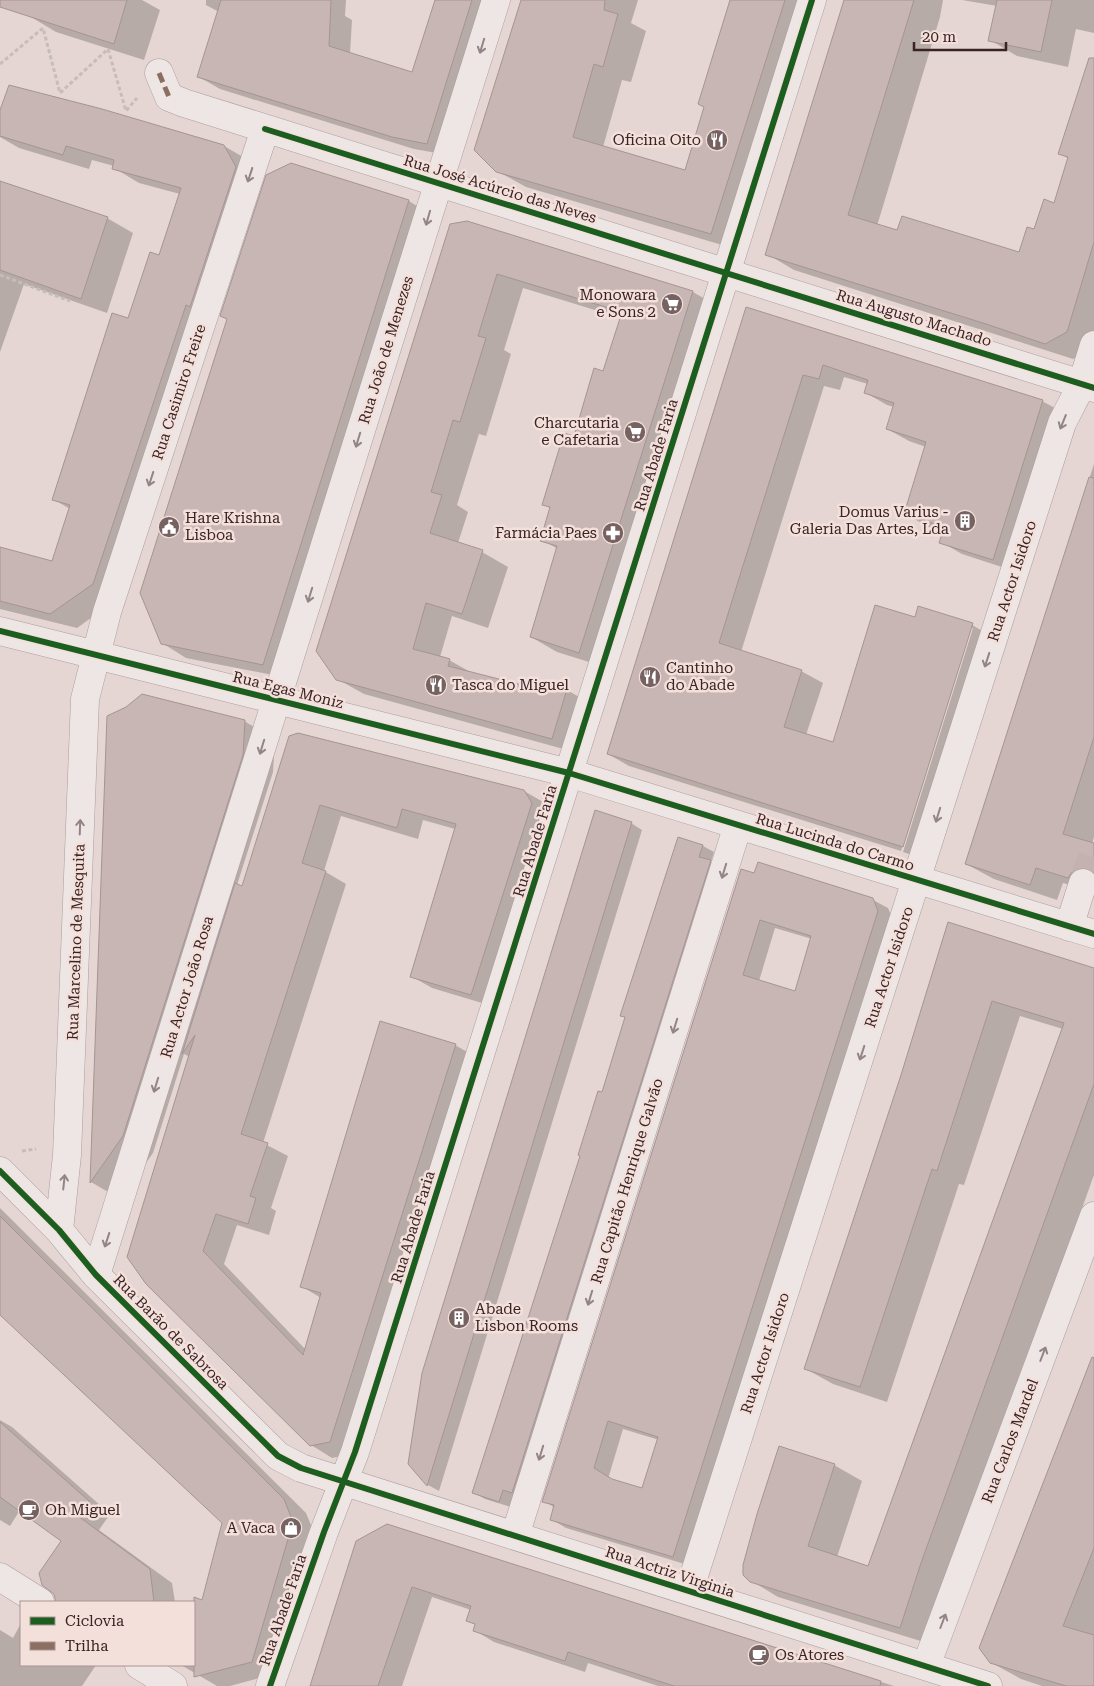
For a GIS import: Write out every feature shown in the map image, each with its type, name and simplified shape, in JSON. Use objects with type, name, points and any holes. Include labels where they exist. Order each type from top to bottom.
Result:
[{"type":"street","name":"Rua João de Menezes","points":[[277,700],[496,0]]},
{"type":"street","name":"Rua Abade Faria","points":[[270,1686],[324,1532],[358,1443],[812,0]]},
{"type":"street","name":"Rua José Acúrcio das Neves","points":[[164,85],[184,103],[727,273]]},
{"type":"street","name":"Rua Casimiro Freire","points":[[96,655],[110,602],[265,129]]},
{"type":"street","name":"Rua Augusto Machado","points":[[727,273],[1088,386]]},
{"type":"street","name":"Rua Actor Isidoro","points":[[689,1591],[1062,423],[1088,386],[1094,345]]},
{"type":"street","name":"Rua Egas Moniz","points":[[0,631],[569,773]]},
{"type":"street","name":"Rua Marcelino de Mesquita","points":[[59,1230],[67,1155],[85,699],[96,655]]},
{"type":"street","name":"Rua Actor João Rosa","points":[[96,1275],[277,700]]},
{"type":"street","name":"Rua Lucinda do Carmo","points":[[569,773],[1081,930]]},
{"type":"street","name":"Rua Capitão Henrique Galvão","points":[[515,1536],[738,825]]},
{"type":"street","points":[[1081,930],[1083,883]]},
{"type":"street","name":"Rua Barão de Sabrosa","points":[[0,1171],[59,1230],[96,1275],[278,1456],[301,1468],[344,1482]]},
{"type":"street","name":"Rua Carlos Mardel","points":[[926,1666],[1094,1216]]},
{"type":"street","name":"Rua Actriz Virginia","points":[[344,1482],[988,1686]]},
{"type":"street","points":[[0,1577],[38,1601]]},
{"type":"street","points":[[141,1666],[173,1686]]},
{"type":"path","points":[[0,64],[42,28],[60,93],[108,49],[126,111],[164,85]]},
{"type":"path","points":[[0,275],[70,300]]},
{"type":"path","points":[[22,1151],[36,1148]]},
{"type":"building","points":[[0,0],[127,0],[114,44],[0,7]]},
{"type":"building","points":[[221,0],[331,0],[329,46],[412,72],[435,0],[472,0],[427,144],[392,137],[197,77]]},
{"type":"building","points":[[521,0],[605,0],[604,10],[618,14],[603,67],[594,64],[573,137],[685,170],[704,107],[698,104],[730,0],[785,0],[711,234],[496,172],[474,150]]},
{"type":"building","points":[[844,0],[914,0],[848,215],[897,230],[902,216],[1019,252],[1027,227],[1034,229],[1044,199],[1054,203],[1068,157],[1058,154],[1089,58],[1094,58],[1094,242],[1067,332],[1045,344],[765,255]]},
{"type":"building","points":[[997,0],[1052,0],[1041,52],[988,41]]},
{"type":"building","points":[[9,85],[102,109],[224,145],[236,167],[190,307],[186,305],[93,584],[50,614],[0,601],[0,547],[52,561],[70,505],[52,500],[112,313],[128,318],[150,252],[159,255],[181,188],[112,169],[114,160],[66,146],[63,155],[0,136],[0,110]]},
{"type":"building","points":[[291,163],[409,200],[263,665],[161,644],[140,593],[227,319],[220,316],[266,175]]},
{"type":"building","points":[[0,181],[108,217],[81,299],[0,270]]},
{"type":"building","points":[[467,221],[693,291],[579,653],[530,637],[557,546],[540,541],[550,507],[542,505],[564,433],[574,436],[594,368],[603,371],[622,312],[497,274],[478,336],[486,338],[460,422],[453,420],[431,492],[442,495],[430,533],[483,550],[462,614],[426,603],[413,649],[450,659],[448,666],[530,687],[533,680],[567,689],[552,739],[336,680],[316,651],[450,224]]},
{"type":"building","points":[[746,307],[1043,400],[993,560],[939,543],[944,527],[904,514],[926,442],[886,429],[894,403],[864,393],[868,380],[823,365],[819,379],[803,375],[741,572],[719,643],[802,670],[784,727],[833,742],[875,605],[915,617],[918,606],[973,623],[903,847],[607,754]]},
{"type":"building","points":[[1089,477],[1094,478],[1094,737],[1063,834],[1094,843],[1094,872],[1087,868],[1079,868],[1072,872],[1068,878],[1036,868],[1030,885],[965,864]]},
{"type":"building","points":[[142,694],[245,720],[243,755],[123,1136],[90,1183],[107,716],[126,707]]},
{"type":"building","points":[[298,733],[524,790],[532,803],[471,995],[410,977],[456,824],[402,809],[397,828],[320,805],[302,863],[326,871],[241,1134],[268,1143],[250,1196],[256,1198],[248,1224],[216,1214],[203,1251],[303,1355],[321,1293],[300,1287],[380,1021],[456,1044],[330,1442],[310,1446],[146,1284],[127,1257],[195,1035],[182,1054],[235,883],[242,886],[289,736]]},
{"type":"building","points":[[595,810],[632,822],[427,1486],[408,1464],[422,1373]]},
{"type":"building","points":[[678,837],[703,845],[699,857],[711,860],[512,1493],[503,1490],[499,1502],[472,1493],[580,1156],[578,1155],[598,1091],[602,1092],[625,1017],[620,1016]]},
{"type":"building","points":[[758,862],[873,898],[878,911],[673,1557],[550,1520],[554,1505],[542,1502],[741,869],[754,873]],"holes":[[[760,920],[811,936],[795,991],[743,975]],[[608,1421],[658,1437],[642,1488],[612,1479],[594,1468]]]},
{"type":"building","points":[[948,922],[1094,968],[1094,1084],[921,1563],[900,1628],[750,1582],[743,1575],[743,1565],[779,1446],[835,1464],[808,1546],[868,1566],[1064,1023],[992,1001],[937,1171],[932,1169],[860,1387],[804,1369],[901,1075]]},
{"type":"building","points":[[0,1216],[284,1499],[293,1522],[252,1662],[194,1677],[194,1597],[202,1600],[222,1523],[0,1315]]},
{"type":"building","points":[[1092,1357],[1094,1358],[1094,1548],[1063,1626],[1094,1635],[1094,1686],[1066,1686],[990,1663],[979,1648]]},
{"type":"building","points":[[0,1422],[89,1501],[78,1516],[150,1569],[154,1601],[56,1601],[54,1594],[42,1585],[39,1573],[61,1541],[0,1497]]},
{"type":"building","points":[[387,1524],[881,1681],[880,1686],[674,1686],[568,1652],[565,1661],[473,1631],[475,1624],[466,1621],[471,1606],[412,1587],[378,1686],[310,1686],[356,1541]]},
{"type":"tunnel","points":[[1083,883],[1094,850]]},
{"type":"marked path","points":[[159,73],[169,97]]},
{"type":"cycle path","points":[[270,1686],[324,1532],[355,1452],[812,0]]},
{"type":"cycle path","points":[[265,129],[1094,388]]},
{"type":"cycle path","points":[[0,631],[569,773],[1094,934]]},
{"type":"cycle path","points":[[0,1171],[59,1230],[96,1275],[278,1456],[301,1468],[988,1686]]},
{"type":"place","name":"Oficina Oito","points":[[717,140]]},
{"type":"place","name":"Monowara e Sons 2","points":[[672,304]]},
{"type":"place","name":"Charcutaria e Cafetaria","points":[[635,432]]},
{"type":"place","name":"Domus Varius - Galeria Das Artes, Lda","points":[[965,521]]},
{"type":"place","name":"Hare Krishna Lisboa","points":[[169,527]]},
{"type":"place","name":"Farmácia Paes","points":[[613,533]]},
{"type":"place","name":"Cantinho do Abade","points":[[650,677]]},
{"type":"place","name":"Tasca do Miguel","points":[[436,685]]},
{"type":"place","name":"Abade Lisbon Rooms","points":[[459,1318]]},
{"type":"place","name":"Oh Miguel","points":[[29,1510]]},
{"type":"place","name":"A Vaca","points":[[291,1528]]},
{"type":"place","name":"Os Atores","points":[[759,1655]]}]
